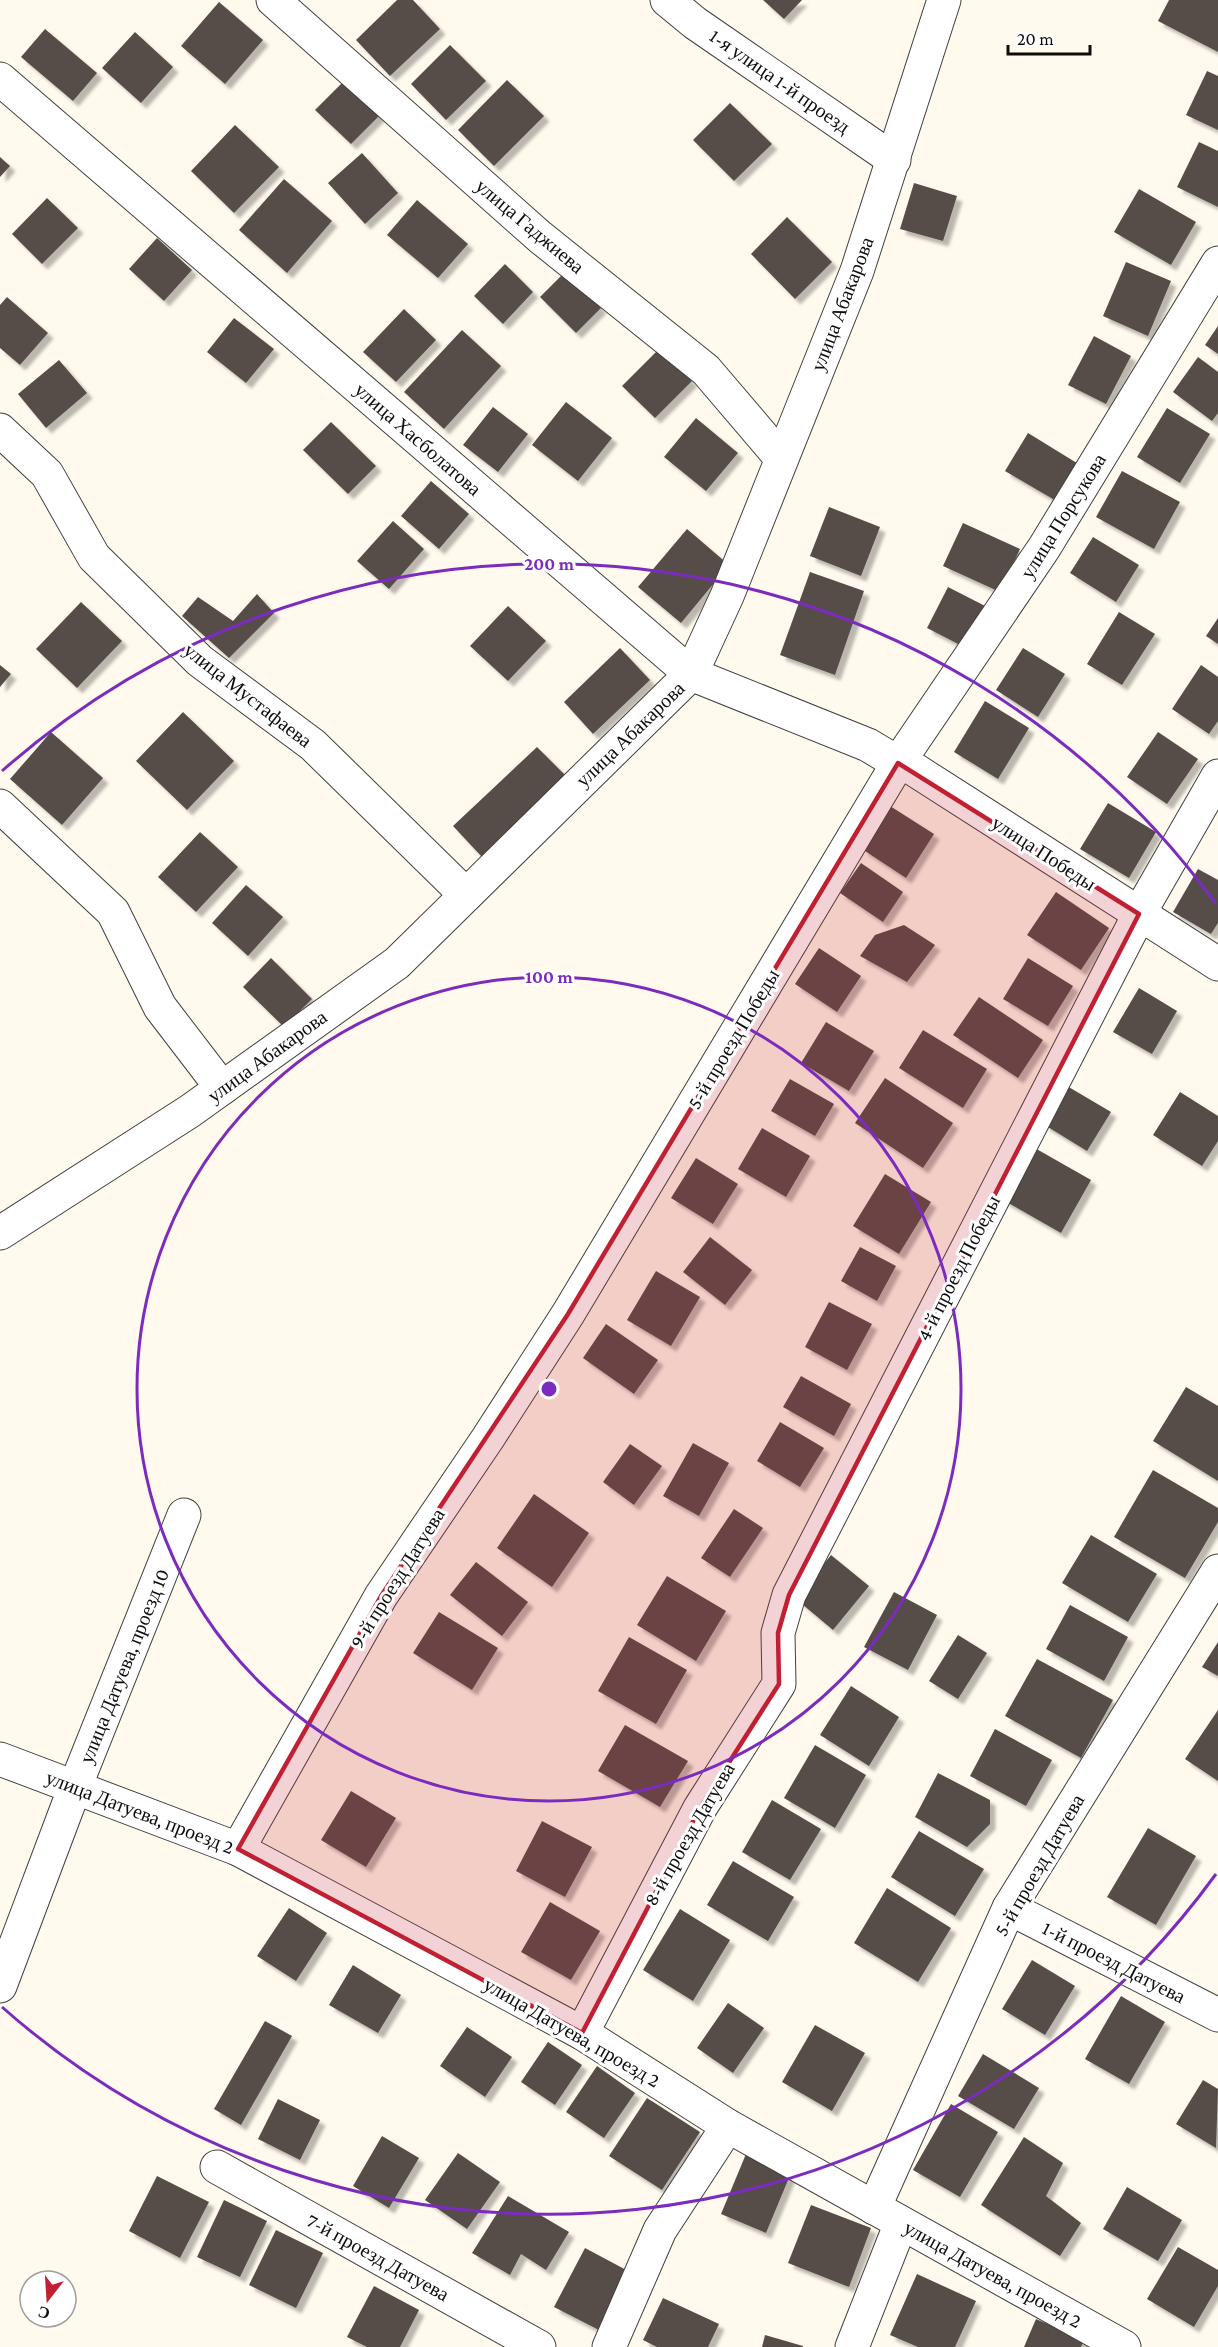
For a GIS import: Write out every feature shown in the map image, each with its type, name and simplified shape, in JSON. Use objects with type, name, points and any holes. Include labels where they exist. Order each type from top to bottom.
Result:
[{"type":"street","name":"улица Гаджиева","points":[[273,0],[540,237],[706,370],[781,458]]},
{"type":"street","name":"1-я улица 1-й проезд","points":[[668,0],[695,23],[894,160]]},
{"type":"street","name":"улица Абакарова","points":[[0,1233],[180,1118],[397,963],[691,674],[727,596],[857,271],[944,0]]},
{"type":"street","name":"улица Хасболатова","points":[[0,80],[691,674],[868,745]]},
{"type":"street","name":"улица Порсукова","points":[[898,763],[1044,548],[1218,263]]},
{"type":"street","name":"улица Мустафаева","points":[[0,430],[47,474],[94,557],[200,661],[313,745],[466,895]]},
{"type":"street","name":"улица Победы","points":[[868,745],[898,763],[912,768],[1142,910],[1218,964]]},
{"type":"street","name":"5-й проезд Победы","points":[[568,1314],[898,763]]},
{"type":"street","name":"4-й проезд Победы","points":[[778,1633],[789,1595],[1142,910],[1218,776]]},
{"type":"street","points":[[0,806],[113,912],[160,1007],[222,1088]]},
{"type":"street","name":"9-й проезд Датуева","points":[[238,1850],[381,1596],[488,1438],[568,1314]]},
{"type":"street","name":"улица Датуева, проезд 10","points":[[0,1986],[75,1787],[184,1515]]},
{"type":"street","name":"5-й проезд Датуева","points":[[852,2347],[887,2215],[1009,1908],[1218,1571]]},
{"type":"street","name":"8-й проезд Датуева","points":[[582,2033],[700,1808],[779,1684],[778,1633]]},
{"type":"street","name":"улица Датуева, проезд 2","points":[[0,1759],[238,1850],[582,2033],[729,2126],[1113,2344]]},
{"type":"street","name":"1-й проезд Датуева","points":[[1009,1908],[1218,2015]]},
{"type":"street","points":[[609,2347],[660,2230],[729,2126]]},
{"type":"street","name":"7-й проезд Датуева","points":[[217,2167],[538,2347]]},
{"type":"highlighted area","points":[[898,763],[1139,914],[789,1595],[778,1633],[779,1684],[700,1808],[582,2033],[238,1849],[381,1596],[568,1314]]},
{"type":"building","points":[[397,0],[413,0],[440,29],[390,76],[356,40]]},
{"type":"building","points":[[763,0],[802,0],[784,19]]},
{"type":"building","points":[[1169,0],[1218,0],[1218,52],[1158,21]]},
{"type":"building","points":[[219,2],[263,40],[225,84],[181,46]]},
{"type":"building","points":[[45,29],[97,73],[73,101],[21,57]]},
{"type":"building","points":[[135,32],[173,67],[141,103],[102,68]]},
{"type":"building","points":[[450,45],[486,81],[446,120],[411,84]]},
{"type":"building","points":[[1207,71],[1218,76],[1218,130],[1186,115]]},
{"type":"building","points":[[345,80],[381,114],[351,144],[315,110]]},
{"type":"building","points":[[507,80],[544,116],[494,166],[458,130]]},
{"type":"building","points":[[730,103],[772,144],[734,181],[693,140]]},
{"type":"building","points":[[235,125],[279,167],[234,213],[191,171]]},
{"type":"building","points":[[1199,142],[1218,151],[1218,207],[1177,187]]},
{"type":"building","points":[[362,153],[398,193],[365,224],[328,183]]},
{"type":"building","points":[[0,157],[10,166],[0,177]]},
{"type":"building","points":[[284,179],[332,221],[287,273],[239,230]]},
{"type":"building","points":[[914,183],[957,196],[943,241],[900,229]]},
{"type":"building","points":[[1139,189],[1196,222],[1171,265],[1114,232]]},
{"type":"building","points":[[47,198],[78,228],[42,264],[12,234]]},
{"type":"building","points":[[417,200],[468,244],[438,278],[387,235]]},
{"type":"building","points":[[787,217],[832,262],[795,299],[751,254]]},
{"type":"building","points":[[157,238],[192,270],[164,301],[129,269]]},
{"type":"building","points":[[1126,262],[1171,281],[1148,336],[1103,316]]},
{"type":"building","points":[[505,264],[533,292],[503,324],[474,296]]},
{"type":"building","points":[[565,272],[601,308],[576,333],[540,297]]},
{"type":"building","points":[[7,297],[48,333],[20,365],[0,348],[0,305]]},
{"type":"building","points":[[404,309],[436,340],[396,382],[363,352]]},
{"type":"building","points":[[234,318],[274,349],[246,383],[207,352]]},
{"type":"building","points":[[1218,326],[1218,354],[1205,345]]},
{"type":"building","points":[[462,330],[501,366],[444,429],[404,392]]},
{"type":"building","points":[[1094,336],[1131,356],[1106,404],[1068,385]]},
{"type":"building","points":[[659,349],[692,381],[655,418],[622,386]]},
{"type":"building","points":[[1198,357],[1218,372],[1218,413],[1212,421],[1173,392]]},
{"type":"building","points":[[59,360],[87,393],[46,428],[18,394]]},
{"type":"building","points":[[566,402],[612,438],[578,481],[532,445]]},
{"type":"building","points":[[493,407],[528,434],[498,472],[463,445]]},
{"type":"building","points":[[1167,408],[1210,434],[1180,483],[1137,457]]},
{"type":"building","points":[[696,418],[738,453],[706,491],[664,457]]},
{"type":"building","points":[[331,422],[376,466],[348,494],[303,450]]},
{"type":"building","points":[[1028,433],[1080,465],[1058,502],[1005,471]]},
{"type":"building","points":[[1122,471],[1180,502],[1154,549],[1096,517]]},
{"type":"building","points":[[431,481],[469,514],[439,549],[401,516]]},
{"type":"building","points":[[829,507],[880,527],[861,576],[810,556]]},
{"type":"building","points":[[393,521],[424,549],[389,589],[357,561]]},
{"type":"building","points":[[963,523],[1020,549],[1000,592],[943,566]]},
{"type":"building","points":[[687,529],[729,565],[681,623],[638,587]]},
{"type":"building","points":[[1093,537],[1139,565],[1116,602],[1070,573]]},
{"type":"building","points":[[810,572],[864,591],[835,675],[780,655]]},
{"type":"building","points":[[948,587],[989,608],[968,649],[927,628]]},
{"type":"building","points":[[257,594],[274,613],[229,658],[182,616],[198,597],[233,621]]},
{"type":"building","points":[[81,602],[122,641],[77,688],[36,649]]},
{"type":"building","points":[[508,606],[546,641],[508,681],[470,646]]},
{"type":"building","points":[[1119,612],[1155,634],[1122,685],[1087,664]]},
{"type":"building","points":[[1218,618],[1218,644],[1206,636]]},
{"type":"building","points":[[620,648],[650,680],[593,734],[564,702]]},
{"type":"building","points":[[1023,648],[1065,674],[1038,717],[996,690]]},
{"type":"building","points":[[0,665],[11,674],[0,687]]},
{"type":"building","points":[[1201,665],[1218,677],[1218,721],[1209,734],[1172,709]]},
{"type":"building","points":[[985,701],[1029,728],[998,779],[954,752]]},
{"type":"building","points":[[183,712],[234,761],[187,810],[136,761]]},
{"type":"building","points":[[51,732],[103,778],[62,825],[10,779]]},
{"type":"building","points":[[1158,732],[1198,759],[1167,804],[1127,777]]},
{"type":"building","points":[[537,747],[567,777],[482,857],[453,826]]},
{"type":"building","points":[[1108,803],[1156,832],[1129,878],[1080,849]]},
{"type":"building","points":[[890,806],[934,834],[906,878],[862,849]]},
{"type":"building","points":[[200,832],[238,867],[196,912],[158,877]]},
{"type":"building","points":[[861,863],[903,892],[883,922],[840,893]]},
{"type":"building","points":[[1198,869],[1218,880],[1218,923],[1211,934],[1173,912]]},
{"type":"building","points":[[246,885],[283,917],[248,956],[212,923]]},
{"type":"building","points":[[1056,892],[1109,928],[1081,970],[1027,935]]},
{"type":"building","points":[[904,925],[935,945],[907,982],[860,956],[875,935]]},
{"type":"building","points":[[819,948],[861,976],[837,1012],[795,984]]},
{"type":"building","points":[[271,958],[312,999],[284,1027],[243,987]]},
{"type":"building","points":[[1028,958],[1073,986],[1048,1026],[1003,999]]},
{"type":"building","points":[[1139,988],[1177,1011],[1152,1054],[1113,1032]]},
{"type":"building","points":[[979,997],[1043,1040],[1018,1078],[953,1035]]},
{"type":"building","points":[[826,1022],[874,1051],[849,1091],[801,1063]]},
{"type":"building","points":[[923,1030],[987,1069],[963,1108],[899,1068]]},
{"type":"building","points":[[885,1078],[953,1123],[923,1168],[855,1123]]},
{"type":"building","points":[[790,1079],[834,1104],[815,1136],[771,1111]]},
{"type":"building","points":[[1067,1086],[1111,1112],[1087,1151],[1043,1124]]},
{"type":"building","points":[[1180,1092],[1218,1116],[1218,1141],[1202,1166],[1153,1135]]},
{"type":"building","points":[[762,1128],[810,1156],[786,1197],[738,1169]]},
{"type":"building","points":[[1033,1147],[1091,1180],[1061,1233],[1003,1200]]},
{"type":"building","points":[[696,1158],[738,1184],[713,1224],[671,1198]]},
{"type":"building","points":[[885,1174],[931,1202],[899,1254],[853,1226]]},
{"type":"building","points":[[710,1237],[752,1270],[725,1305],[683,1272]]},
{"type":"building","points":[[860,1247],[896,1266],[877,1301],[841,1281]]},
{"type":"building","points":[[656,1271],[700,1297],[671,1346],[627,1320]]},
{"type":"building","points":[[829,1302],[872,1324],[847,1370],[805,1347]]},
{"type":"building","points":[[606,1324],[658,1360],[634,1394],[583,1358]]},
{"type":"building","points":[[801,1376],[851,1404],[834,1436],[783,1407]]},
{"type":"building","points":[[1186,1387],[1218,1406],[1218,1481],[1153,1441]]},
{"type":"building","points":[[780,1422],[824,1448],[800,1487],[757,1461]]},
{"type":"building","points":[[693,1443],[729,1463],[699,1516],[663,1496]]},
{"type":"building","points":[[630,1444],[662,1466],[634,1505],[603,1482]]},
{"type":"building","points":[[1153,1470],[1218,1508],[1218,1522],[1185,1578],[1114,1537]]},
{"type":"building","points":[[534,1494],[589,1533],[552,1587],[497,1548]]},
{"type":"building","points":[[734,1509],[763,1528],[730,1577],[701,1558]]},
{"type":"building","points":[[1091,1535],[1157,1574],[1128,1622],[1062,1583]]},
{"type":"building","points":[[831,1555],[869,1586],[833,1630],[796,1599]]},
{"type":"building","points":[[476,1562],[528,1602],[502,1636],[450,1595]]},
{"type":"building","points":[[667,1576],[726,1611],[696,1661],[637,1625]]},
{"type":"building","points":[[894,1592],[937,1615],[908,1670],[864,1647]]},
{"type":"building","points":[[1070,1605],[1128,1637],[1104,1681],[1046,1649]]},
{"type":"building","points":[[439,1612],[498,1648],[472,1690],[413,1653]]},
{"type":"building","points":[[958,1635],[987,1653],[958,1699],[929,1681]]},
{"type":"building","points":[[629,1637],[687,1670],[656,1724],[598,1691]]},
{"type":"building","points":[[1218,1642],[1218,1676],[1202,1667]]},
{"type":"building","points":[[1037,1659],[1113,1700],[1081,1758],[1005,1716]]},
{"type":"building","points":[[851,1686],[899,1717],[869,1766],[820,1735]]},
{"type":"building","points":[[1218,1710],[1218,1781],[1185,1759]]},
{"type":"building","points":[[625,1725],[688,1761],[660,1807],[598,1771]]},
{"type":"building","points":[[995,1729],[1052,1760],[1026,1806],[970,1776]]},
{"type":"building","points":[[815,1745],[866,1775],[835,1828],[784,1798]]},
{"type":"building","points":[[938,1773],[990,1800],[990,1824],[967,1847],[915,1817]]},
{"type":"building","points":[[351,1791],[396,1818],[366,1867],[321,1840]]},
{"type":"building","points":[[772,1800],[821,1829],[790,1880],[742,1852]]},
{"type":"building","points":[[542,1821],[592,1847],[565,1897],[516,1871]]},
{"type":"building","points":[[1148,1828],[1196,1856],[1156,1925],[1107,1897]]},
{"type":"building","points":[[919,1831],[984,1869],[955,1916],[891,1877]]},
{"type":"building","points":[[733,1861],[794,1897],[768,1941],[707,1905]]},
{"type":"building","points":[[887,1888],[951,1928],[918,1982],[854,1943]]},
{"type":"building","points":[[550,1902],[600,1931],[571,1980],[521,1952]]},
{"type":"building","points":[[289,1908],[327,1933],[296,1981],[257,1956]]},
{"type":"building","points":[[680,1909],[730,1940],[693,2001],[643,1970]]},
{"type":"building","points":[[1032,1960],[1075,1986],[1045,2035],[1002,2009]]},
{"type":"building","points":[[353,1965],[401,1995],[378,2033],[329,2005]]},
{"type":"building","points":[[1121,1996],[1165,2022],[1129,2084],[1085,2059]]},
{"type":"building","points":[[728,2003],[764,2028],[733,2073],[697,2048]]},
{"type":"building","points":[[265,2021],[292,2036],[241,2125],[214,2109]]},
{"type":"building","points":[[815,2025],[865,2053],[832,2111],[782,2082]]},
{"type":"building","points":[[467,2027],[512,2057],[485,2097],[440,2066]]},
{"type":"building","points":[[548,2042],[582,2065],[555,2105],[521,2082]]},
{"type":"building","points":[[983,2054],[1039,2088],[1014,2129],[958,2096]]},
{"type":"building","points":[[597,2066],[635,2093],[604,2138],[566,2112]]},
{"type":"building","points":[[1203,2080],[1218,2089],[1216,2148],[1176,2124]]},
{"type":"building","points":[[647,2098],[700,2132],[662,2190],[609,2156]]},
{"type":"building","points":[[278,2099],[320,2120],[300,2160],[258,2139]]},
{"type":"building","points":[[951,2104],[998,2132],[960,2197],[913,2170]]},
{"type":"building","points":[[382,2136],[419,2158],[389,2208],[353,2186]]},
{"type":"building","points":[[1024,2137],[1063,2163],[1046,2196],[1081,2223],[1060,2256],[981,2205]]},
{"type":"building","points":[[458,2153],[500,2182],[467,2229],[425,2200]]},
{"type":"building","points":[[746,2154],[791,2173],[766,2233],[721,2214]]},
{"type":"building","points":[[157,2176],[209,2202],[180,2258],[129,2231]]},
{"type":"building","points":[[1127,2187],[1182,2220],[1158,2261],[1103,2229]]},
{"type":"building","points":[[508,2196],[569,2232],[546,2270],[521,2254],[510,2275],[472,2253]]},
{"type":"building","points":[[224,2200],[267,2221],[240,2277],[197,2257]]},
{"type":"building","points":[[811,2205],[871,2228],[849,2287],[788,2263]]},
{"type":"building","points":[[276,2230],[323,2253],[296,2308],[249,2285]]},
{"type":"building","points":[[1178,2247],[1218,2270],[1218,2286],[1194,2327],[1147,2299]]},
{"type":"building","points":[[585,2248],[630,2272],[599,2330],[554,2307]]},
{"type":"building","points":[[917,2274],[976,2301],[955,2347],[918,2347],[890,2335]]},
{"type":"building","points":[[374,2286],[419,2310],[400,2347],[367,2347],[347,2337]]},
{"type":"building","points":[[663,2298],[719,2324],[708,2347],[657,2347],[643,2340]]},
{"type":"building","points":[[1036,2319],[1084,2340],[1081,2347],[1024,2347]]},
{"type":"building","points":[[765,2335],[803,2346],[803,2347],[762,2347]]}]
